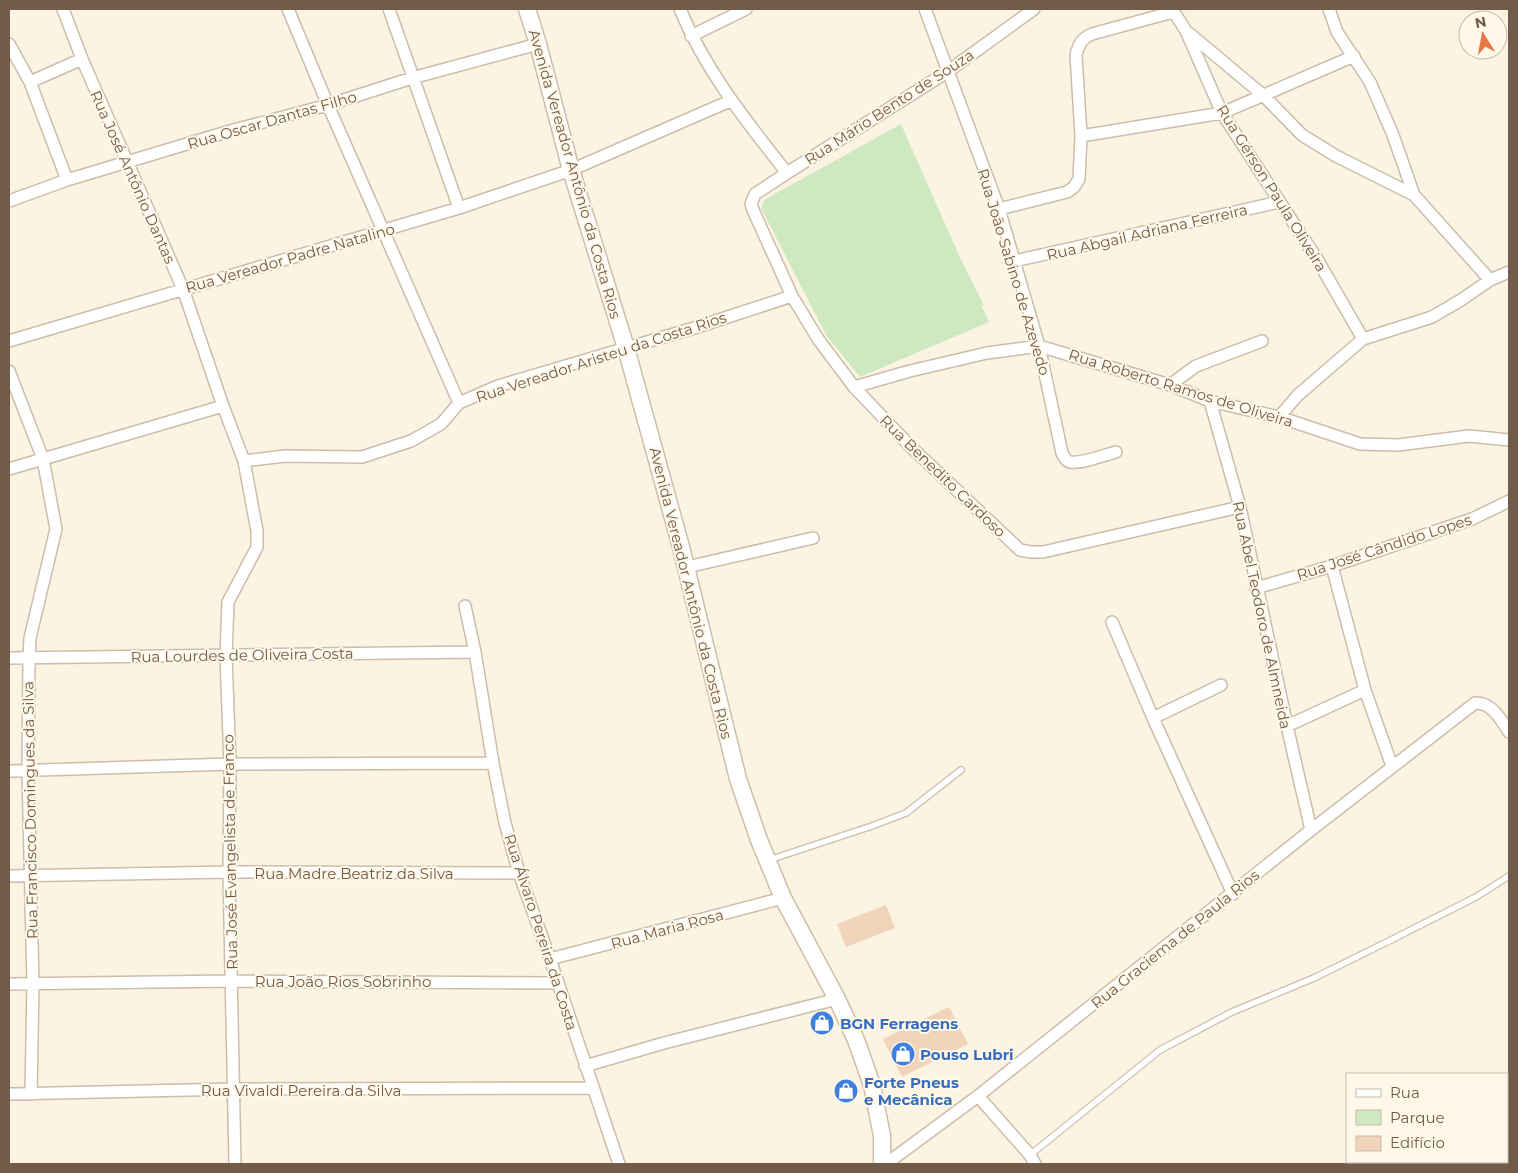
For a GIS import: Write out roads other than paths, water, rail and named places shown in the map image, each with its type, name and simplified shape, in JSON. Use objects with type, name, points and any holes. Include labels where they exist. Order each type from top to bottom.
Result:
[{"type":"main road","name":"Avenida Vereador Antônio da Costa Rios","points":[[527,9],[571,170],[626,348],[686,567],[738,778],[767,861],[783,898],[837,999],[856,1040],[872,1085],[882,1136],[882,1164]]},
{"type":"street","name":"Rua José Antônio Dantas","points":[[63,9],[82,59],[182,289],[244,461],[257,531],[257,547]]},
{"type":"street","points":[[288,9],[328,105],[459,403]]},
{"type":"street","points":[[389,9],[459,208]]},
{"type":"street","points":[[680,9],[691,36],[730,101],[787,173]]},
{"type":"street","points":[[691,36],[746,9]]},
{"type":"street","name":"Rua João Sabino de Azevedo","points":[[925,9],[999,209],[1039,346],[1062,453],[1065,459],[1070,462],[1116,452]]},
{"type":"street","name":"Rua Mário Bento de Souza","points":[[753,210],[751,204],[755,194],[947,72],[1034,9]]},
{"type":"street","points":[[1329,9],[1337,32],[1370,82],[1394,135],[1414,194]]},
{"type":"street","points":[[999,209],[1067,192],[1074,187],[1079,179],[1081,136],[1076,55],[1078,45],[1082,39],[1092,34],[1173,10]]},
{"type":"street","name":"Rua Gérson Paula Oliveira","points":[[1173,10],[1186,31],[1222,113],[1317,259],[1363,339]]},
{"type":"street","points":[[1186,31],[1264,96],[1302,135],[1336,156],[1414,194],[1490,280]]},
{"type":"street","points":[[9,44],[30,82],[67,180]]},
{"type":"street","name":"Rua Oscar Dantas Filho","points":[[9,202],[67,180],[230,131],[328,105],[412,78],[538,44]]},
{"type":"street","points":[[1081,136],[1222,113],[1354,56]]},
{"type":"street","points":[[30,82],[82,59]]},
{"type":"street","name":"Rua Vereador Padre Natalino","points":[[9,341],[459,208],[571,170],[730,101]]},
{"type":"street","name":"Rua Abgail Adriana Ferreira","points":[[1014,261],[1279,202]]},
{"type":"street","name":"Rua Benedito Cardoso","points":[[753,210],[792,296],[818,339],[854,388],[910,446],[1020,550],[1043,552],[1240,507]]},
{"type":"street","points":[[1279,417],[1298,395],[1363,339],[1432,317],[1490,280],[1509,272]]},
{"type":"street","name":"Rua Vereador Aristeu da Costa Rios","points":[[244,461],[286,456],[362,457],[411,441],[441,424],[459,403],[498,386],[792,296]]},
{"type":"street","points":[[1170,385],[1196,366],[1262,341]]},
{"type":"street","name":"Rua Roberto Ramos de Oliveira","points":[[854,388],[910,371],[987,353],[1039,346],[1170,385],[1210,401],[1279,417],[1360,444],[1398,446],[1469,436],[1509,440]]},
{"type":"street","points":[[9,370],[43,459]]},
{"type":"street","name":"Rua Abel Teodoro de Almneida","points":[[1210,401],[1240,507],[1286,726],[1311,830]]},
{"type":"street","points":[[9,469],[223,406]]},
{"type":"street","name":"Rua Francisco Domingues da Silva","points":[[31,1094],[34,984],[28,771],[29,658],[30,638],[56,529],[43,459]]},
{"type":"street","name":"Rua José Cândido Lopes","points":[[1256,588],[1332,566],[1472,519],[1509,501]]},
{"type":"street","points":[[686,567],[813,538]]},
{"type":"street","name":"Rua José Evangelista de Franco","points":[[235,1164],[228,872],[230,764],[226,656],[228,602],[257,547]]},
{"type":"street","points":[[1332,566],[1365,690],[1392,766]]},
{"type":"street","name":"Rua Álvaro Pereira da Costa","points":[[465,606],[505,823],[519,873],[620,1164]]},
{"type":"street","points":[[1112,622],[1153,718],[1233,894]]},
{"type":"street","name":"Rua Lourdes de Oliveira Costa","points":[[9,658],[475,652]]},
{"type":"street","points":[[1153,718],[1221,685]]},
{"type":"street","points":[[1286,726],[1365,690]]},
{"type":"street","name":"Rua Graciema de Paula Rios","points":[[886,1164],[978,1096],[1311,830],[1475,703],[1488,705],[1509,732]]},
{"type":"street","points":[[9,771],[230,764],[493,763]]},
{"type":"street","name":"Rua Madre Beatriz da Silva","points":[[9,876],[228,872],[519,873]]},
{"type":"street","name":"Rua Maria Rosa","points":[[550,959],[783,898]]},
{"type":"street","name":"Rua João Rios Sobrinho","points":[[9,984],[231,981],[558,983]]},
{"type":"street","points":[[585,1066],[664,1043],[837,999]]},
{"type":"street","name":"Rua Vivaldi Pereira da Silva","points":[[9,1094],[233,1090],[593,1088]]},
{"type":"street","points":[[978,1096],[1033,1160]]},
{"type":"lane","points":[[767,861],[872,826],[906,812],[961,770]]},
{"type":"lane","points":[[1033,1160],[1160,1050],[1232,1012],[1314,978],[1391,940],[1476,897],[1509,876]]},
{"type":"place","name":"BGN Ferragens","points":[[822,1023]]},
{"type":"place","name":"Pouso Lubri","points":[[903,1054]]},
{"type":"place","name":"Forte Pneus e Mecânica","points":[[846,1091]]}]
